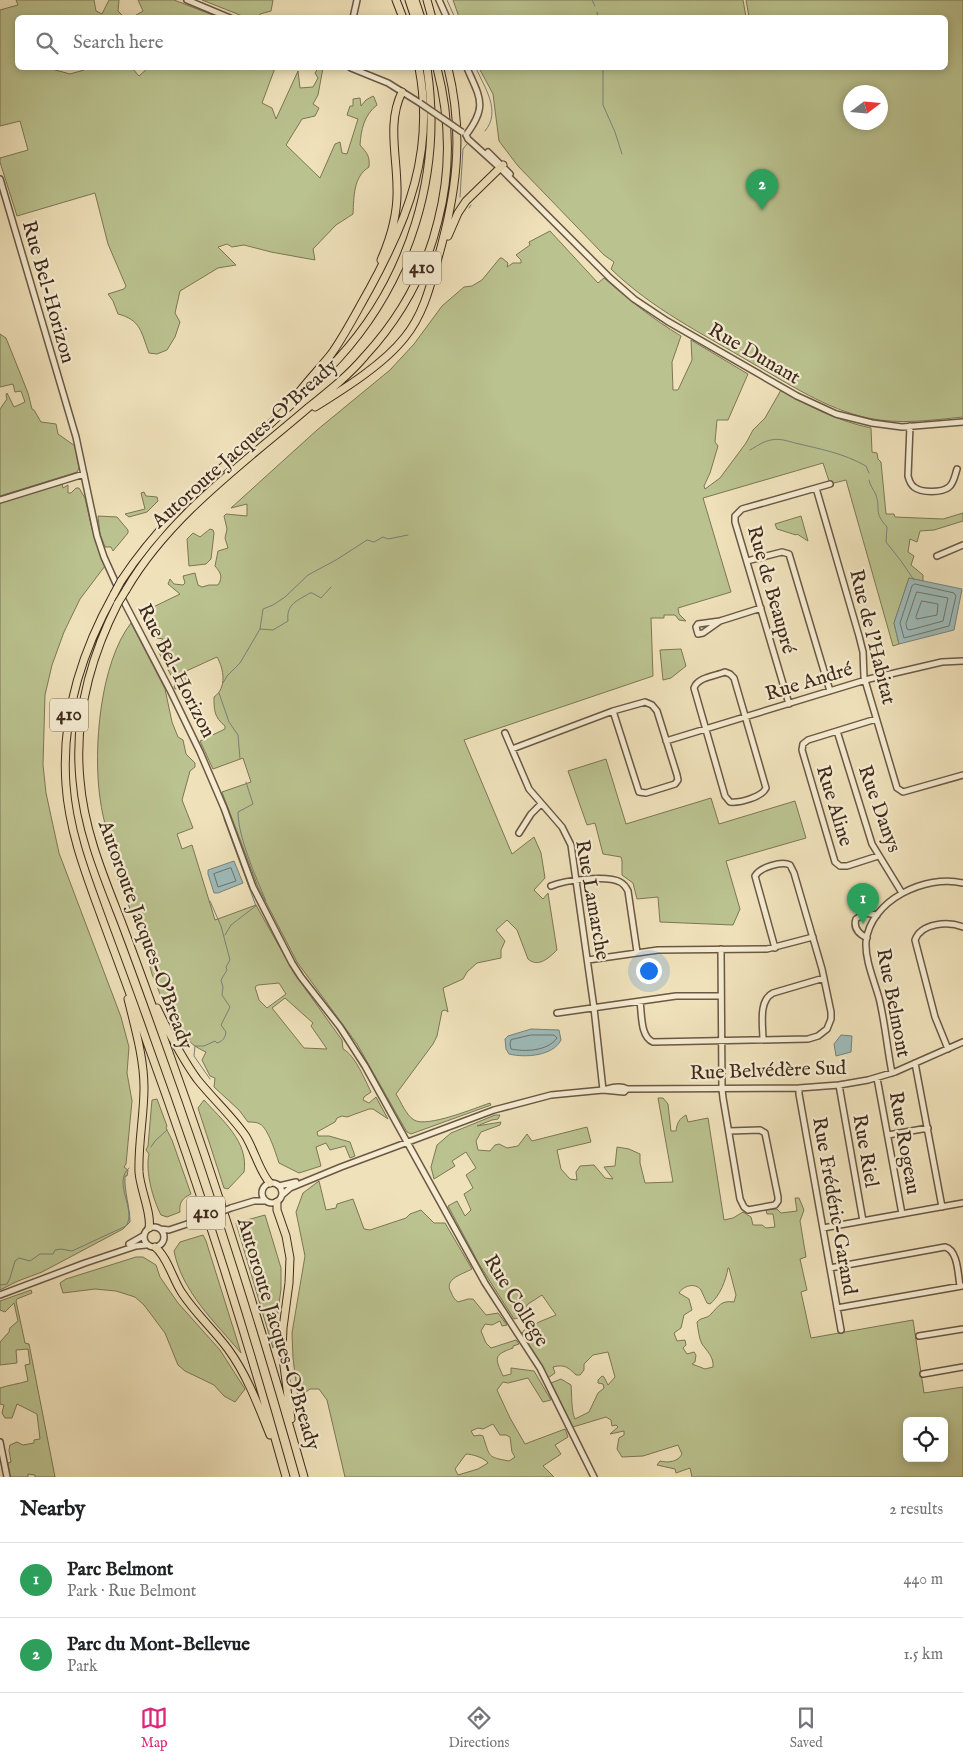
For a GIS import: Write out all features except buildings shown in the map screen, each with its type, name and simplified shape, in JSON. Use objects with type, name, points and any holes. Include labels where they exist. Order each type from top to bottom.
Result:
[{"type":"highway","points":[[396,0],[402,15]]},
{"type":"highway","points":[[409,0],[413,15]]},
{"type":"highway","points":[[415,0],[420,15]]},
{"type":"highway","points":[[427,0],[431,15]]},
{"type":"highway","points":[[284,411],[333,351],[398,236],[414,189],[421,150],[423,123],[418,70]]},
{"type":"highway","name":"Autoroute Jacques-O'Bready","points":[[285,1473],[207,1215],[76,844],[68,805],[65,765],[68,718],[76,680],[92,636],[121,581],[176,512],[328,369],[355,339],[385,295],[406,253],[420,208],[429,163],[431,110],[426,70]]},
{"type":"highway","name":"Autoroute Jacques-O'Bready","points":[[304,1477],[262,1334],[217,1194],[91,839],[82,802],[79,768],[80,728],[88,682],[102,638],[118,603],[153,550],[180,519],[345,376],[373,348],[401,310],[425,262],[439,217],[446,170],[446,119],[437,70]]},
{"type":"highway","points":[[292,422],[330,398],[379,362],[412,328],[422,308],[452,207],[457,160],[456,114],[448,70]]},
{"type":"highway","points":[[361,304],[387,246],[395,217],[397,189],[394,124],[396,105],[402,92]]},
{"type":"highway","points":[[439,254],[463,205],[501,167]]},
{"type":"highway","points":[[118,960],[143,1065],[144,1103],[139,1166],[141,1189],[150,1221],[148,1228]]},
{"type":"highway","points":[[137,965],[183,1058],[204,1087],[243,1132],[255,1152],[264,1176],[270,1183]]},
{"type":"highway","points":[[277,1202],[276,1210],[286,1236],[290,1258],[290,1280],[283,1331],[282,1356],[294,1444]]},
{"type":"highway","points":[[155,1247],[162,1255],[181,1293],[222,1342],[240,1368],[256,1400],[285,1473]]},
{"type":"street","points":[[188,0],[223,15]]},
{"type":"street","points":[[354,15],[357,0]]},
{"type":"street","points":[[440,0],[446,15]]},
{"type":"street","name":"Rue Dunant","points":[[356,70],[400,89],[464,134],[501,167],[613,280],[646,308],[801,398],[828,411],[855,420],[891,426],[963,422]]},
{"type":"street","points":[[464,134],[477,119],[480,106],[479,96],[468,70]]},
{"type":"street","name":"Rue Bel-Horizon","points":[[0,178],[76,437],[95,528],[104,557],[122,598],[170,690],[209,772],[261,905],[297,971],[348,1038],[407,1142]]},
{"type":"street","points":[[910,426],[908,476],[914,487],[922,490],[946,490],[953,482],[957,469]]},
{"type":"street","points":[[0,500],[84,474]]},
{"type":"street","points":[[816,488],[830,484]]},
{"type":"street","name":"Rue de Beaupré","points":[[789,704],[735,520],[736,514],[742,509],[816,488]]},
{"type":"street","name":"Rue de l'Habitat","points":[[816,488],[860,636],[865,681],[897,788],[900,792],[903,792],[963,775]]},
{"type":"street","points":[[937,556],[963,545]]},
{"type":"street","points":[[747,561],[782,552],[789,554],[830,691]]},
{"type":"street","points":[[720,621],[761,608]]},
{"type":"street","name":"Rue André","points":[[666,741],[865,681],[942,662],[963,661]]},
{"type":"street","points":[[725,672],[732,675],[745,717],[766,788],[763,793],[753,797],[730,802],[727,800],[694,688],[698,681],[725,672]]},
{"type":"street","points":[[512,749],[613,711],[642,702],[652,704],[659,715],[677,775],[677,782],[646,793],[641,793],[638,790],[613,711]]},
{"type":"street","points":[[837,731],[876,719]]},
{"type":"street","name":"Rue Aline","points":[[837,731],[808,740],[802,746],[802,754],[835,862],[838,866],[844,867],[878,856]]},
{"type":"street","name":"Rue Danys","points":[[837,731],[869,836],[878,856],[902,893]]},
{"type":"street","name":"Rue Lamarche","points":[[505,733],[529,790],[562,827],[572,850],[588,960],[603,1090]]},
{"type":"street","points":[[519,834],[531,814],[541,804]]},
{"type":"street","points":[[640,1002],[645,1035],[651,1042],[811,1039],[824,1032],[830,1023],[832,1015],[824,978],[793,869],[790,865],[783,863],[759,870],[755,876],[774,948]]},
{"type":"street","points":[[551,886],[576,880],[616,880],[625,885],[629,894],[637,952]]},
{"type":"street","name":"Rue Belmont","points":[[892,1073],[879,998],[868,957],[867,938],[871,925],[876,915],[902,893],[912,888],[940,881],[963,883]]},
{"type":"street","name":"Rue Belmont","points":[[867,938],[857,930],[856,919],[865,913],[876,915]]},
{"type":"street","points":[[948,1049],[935,1017],[915,940],[921,932],[933,926],[951,924],[963,927]]},
{"type":"street","points":[[588,960],[658,950],[774,948],[813,937]]},
{"type":"street","points":[[721,949],[722,1089],[740,1199],[746,1209],[752,1210],[773,1206],[778,1201],[765,1133],[760,1130],[729,1131]]},
{"type":"street","points":[[763,1040],[763,1007],[768,996],[824,978]]},
{"type":"street","points":[[557,1013],[681,996],[721,996]]},
{"type":"street","name":"Rue Belvédère Sud","points":[[279,1186],[292,1184],[494,1110],[527,1100],[551,1095],[610,1088],[624,1088],[627,1090],[799,1088],[839,1085],[877,1078],[892,1073],[963,1042]]},
{"type":"street","points":[[916,1064],[942,1207]]},
{"type":"street","name":"Rue Rogeau","points":[[877,1078],[902,1214]]},
{"type":"street","name":"Rue Riel","points":[[839,1085],[862,1221]]},
{"type":"street","name":"Rue Frédéric-Garand","points":[[799,1088],[841,1330]]},
{"type":"street","points":[[888,1135],[928,1128]]},
{"type":"street","name":"Rue College","points":[[407,1142],[486,1282],[540,1368],[594,1477]]},
{"type":"street","name":"Rue Belvédère Sud","points":[[282,1195],[290,1188],[341,1167]]},
{"type":"street","points":[[85,1263],[136,1246],[146,1245],[155,1247],[160,1245],[169,1234],[189,1224],[240,1205],[255,1201],[277,1202],[282,1195],[279,1186],[270,1183],[265,1185],[262,1192],[240,1205]]},
{"type":"street","points":[[262,1192],[265,1201]]},
{"type":"street","points":[[823,1228],[963,1204]]},
{"type":"street","points":[[160,1230],[169,1230],[189,1224]]},
{"type":"street","points":[[0,1295],[135,1242],[143,1236],[148,1228],[155,1227],[160,1230],[163,1233],[164,1239]]},
{"type":"street","points":[[143,1236],[146,1245]]},
{"type":"street","points":[[830,1268],[945,1247],[953,1252],[961,1286],[837,1308]]},
{"type":"street","points":[[919,1336],[963,1329]]},
{"type":"street","points":[[923,1374],[963,1367]]},
{"type":"street","points":[[0,1442],[7,1477]]},
{"type":"green space","points":[[16,0],[94,0],[96,11],[102,14],[109,0],[119,0],[118,11],[122,15],[15,15],[15,70],[55,70],[70,74],[84,70],[134,70],[139,76],[146,70],[274,70],[262,103],[272,108],[276,119],[298,71],[300,88],[313,87],[318,78],[315,73],[317,70],[323,70],[318,95],[313,104],[319,108],[315,116],[302,119],[286,145],[320,178],[335,144],[340,142],[342,153],[347,154],[358,119],[347,115],[350,106],[353,106],[353,99],[360,98],[361,106],[373,96],[377,105],[369,113],[364,123],[360,145],[368,155],[369,167],[357,182],[353,214],[336,225],[313,249],[315,260],[244,245],[232,247],[227,244],[218,247],[236,265],[218,268],[180,291],[175,313],[180,322],[175,337],[167,350],[157,354],[149,353],[142,333],[136,323],[118,314],[108,294],[124,289],[126,286],[108,244],[95,193],[17,216],[0,158],[28,150],[20,121],[0,126],[0,10],[18,5]]},
{"type":"green space","points":[[138,0],[174,0],[213,15],[136,15],[143,11]]},
{"type":"green space","points":[[202,0],[273,0],[271,11],[260,15],[240,15]]},
{"type":"green space","points":[[453,0],[743,0],[746,15],[458,15]]},
{"type":"green space","points":[[746,0],[963,0],[963,417],[892,421],[852,414],[808,395],[697,331],[661,309],[611,269],[614,262],[604,255],[518,166],[499,141],[493,94],[480,70],[948,70],[948,15],[749,15]]},
{"type":"green space","points":[[550,231],[598,283],[604,278],[641,309],[681,336],[672,362],[673,390],[678,390],[692,360],[691,340],[748,374],[728,420],[717,420],[715,442],[718,446],[704,486],[705,489],[720,478],[746,443],[753,430],[765,418],[781,390],[824,413],[847,422],[871,428],[872,452],[877,453],[878,459],[881,462],[886,514],[894,514],[895,517],[943,519],[963,513],[963,521],[934,530],[920,531],[917,542],[910,539],[908,552],[914,556],[911,565],[923,575],[923,581],[909,578],[894,623],[899,644],[893,646],[846,480],[830,484],[823,463],[703,498],[731,592],[678,608],[679,614],[686,621],[679,620],[675,615],[664,615],[664,618],[651,618],[653,676],[464,740],[512,854],[534,837],[541,853],[545,878],[534,890],[543,899],[548,893],[557,950],[543,961],[532,962],[528,959],[517,930],[507,920],[496,930],[505,941],[501,950],[501,958],[477,963],[467,972],[463,979],[443,988],[448,1012],[442,1011],[437,1036],[433,1044],[396,1094],[409,1115],[414,1120],[420,1122],[463,1113],[490,1103],[491,1105],[411,1134],[404,1127],[357,1044],[297,962],[258,887],[222,792],[251,782],[243,758],[213,769],[200,741],[225,729],[215,710],[214,697],[223,684],[223,673],[217,657],[184,672],[188,685],[175,689],[177,679],[173,679],[156,647],[163,639],[152,637],[153,634],[143,612],[180,594],[168,584],[170,579],[174,584],[183,585],[185,583],[183,576],[195,573],[198,585],[202,587],[218,585],[221,575],[215,566],[218,551],[228,548],[225,538],[227,529],[224,516],[226,514],[247,516],[247,504],[231,508],[317,430],[390,370],[414,344],[442,306],[464,287],[472,286],[482,280],[500,258],[508,263],[507,267],[513,263],[521,263],[521,260],[516,255],[530,245],[529,242]]},
{"type":"green space","points":[[0,334],[6,338],[28,393],[32,409],[41,422],[56,424],[58,434],[75,446],[79,468],[77,472],[0,496],[0,409],[7,399],[7,393],[14,407],[25,402],[21,391],[15,392],[13,384],[0,387]]},
{"type":"green space","points":[[62,484],[63,488],[68,485],[68,493],[79,488],[85,498],[92,529],[105,566],[80,599],[64,632],[52,665],[45,695],[43,765],[46,793],[59,853],[121,1017],[129,1047],[127,1073],[132,1101],[126,1164],[124,1167],[128,1170],[125,1182],[130,1222],[123,1229],[42,1272],[0,1290],[0,503]]},
{"type":"green space","points":[[144,492],[146,496],[157,497],[158,501],[147,512],[129,517],[125,514],[145,509],[141,493]]},
{"type":"green space","points":[[98,516],[117,517],[128,530],[128,533],[113,551],[111,547],[105,547],[100,534]]},
{"type":"green space","points":[[801,516],[808,541],[797,534],[777,529],[775,524]]},
{"type":"green space","points":[[210,529],[214,533],[211,559],[206,564],[189,566],[187,539],[193,533],[200,537]]},
{"type":"green space","points":[[131,623],[165,689],[172,722],[178,737],[183,740],[186,754],[195,763],[195,767],[190,771],[182,800],[193,828],[177,834],[182,849],[192,845],[215,920],[256,905],[294,973],[342,1040],[343,1049],[352,1057],[359,1068],[371,1092],[363,1100],[369,1103],[376,1097],[388,1119],[373,1109],[369,1109],[347,1117],[337,1118],[335,1122],[317,1132],[318,1136],[329,1136],[350,1142],[355,1156],[350,1158],[345,1146],[330,1150],[326,1143],[316,1147],[321,1166],[299,1173],[279,1163],[263,1126],[248,1122],[239,1110],[214,1087],[215,1078],[210,1076],[202,1060],[206,1052],[188,1040],[172,1009],[164,1004],[152,974],[143,941],[118,879],[121,871],[101,807],[98,756],[101,707],[112,660],[120,640]],"holes":[[[279,983],[286,994],[267,1008],[259,1000],[255,987]],[[285,998],[313,1023],[311,1026],[327,1049],[304,1048],[272,1008]]]},
{"type":"green space","points":[[681,649],[686,666],[671,678],[663,680],[660,650]]},
{"type":"green space","points":[[606,759],[626,824],[711,798],[719,824],[795,801],[806,838],[726,861],[740,909],[733,925],[660,922],[658,897],[637,899],[633,883],[622,875],[621,857],[603,854],[595,823],[587,825],[568,771]]},
{"type":"green space","points":[[658,1098],[663,1098],[668,1104],[671,1131],[676,1131],[679,1122],[686,1115],[688,1122],[708,1118],[724,1220],[733,1218],[743,1212],[751,1217],[753,1225],[762,1225],[766,1228],[775,1227],[773,1214],[767,1214],[766,1210],[777,1209],[781,1213],[797,1211],[795,1198],[799,1198],[804,1210],[800,1221],[806,1257],[800,1259],[807,1290],[801,1292],[811,1338],[913,1320],[924,1393],[963,1387],[963,1477],[692,1477],[690,1468],[676,1473],[675,1469],[657,1465],[660,1461],[666,1462],[678,1459],[682,1454],[678,1445],[643,1456],[622,1457],[617,1449],[619,1438],[624,1435],[624,1431],[610,1434],[618,1427],[616,1425],[612,1426],[611,1420],[606,1417],[573,1427],[551,1383],[561,1379],[571,1385],[572,1407],[575,1419],[589,1412],[598,1393],[604,1388],[603,1384],[598,1383],[598,1380],[602,1376],[604,1377],[608,1385],[615,1377],[608,1352],[593,1355],[584,1364],[584,1370],[580,1375],[576,1375],[566,1367],[557,1366],[553,1367],[555,1373],[548,1378],[522,1333],[526,1328],[523,1325],[529,1322],[533,1326],[556,1315],[542,1295],[528,1304],[518,1318],[514,1319],[479,1264],[448,1206],[457,1201],[465,1216],[471,1210],[464,1194],[473,1188],[466,1175],[476,1168],[466,1152],[452,1161],[455,1166],[434,1179],[431,1167],[437,1145],[451,1133],[495,1115],[500,1115],[498,1119],[477,1126],[501,1122],[500,1125],[481,1132],[476,1141],[478,1150],[490,1151],[495,1145],[499,1144],[507,1148],[518,1146],[527,1134],[532,1141],[587,1127],[591,1142],[557,1150],[561,1169],[570,1179],[577,1180],[576,1172],[580,1166],[594,1165],[605,1178],[613,1179],[604,1167],[615,1166],[617,1147],[629,1149],[640,1154],[640,1163],[645,1183],[673,1182]],"holes":[[[729,1268],[736,1295],[734,1302],[723,1303],[709,1316],[697,1322],[701,1342],[710,1354],[713,1363],[713,1367],[705,1369],[692,1364],[695,1362],[696,1355],[694,1352],[687,1354],[683,1348],[686,1345],[685,1340],[677,1341],[674,1333],[681,1328],[684,1315],[692,1310],[689,1299],[679,1293],[686,1287],[696,1286],[701,1290],[707,1303],[710,1304],[722,1288]]]},
{"type":"green space","points":[[157,1099],[191,1194],[182,1201],[180,1212],[167,1217],[161,1215],[155,1202],[148,1169],[149,1154],[146,1150],[148,1146],[152,1100]]},
{"type":"green space","points":[[204,1100],[233,1132],[242,1151],[244,1172],[228,1189],[224,1188],[198,1108]]},
{"type":"green space","points":[[319,1181],[326,1210],[336,1208],[337,1204],[353,1199],[364,1229],[370,1230],[406,1218],[410,1214],[421,1210],[434,1223],[445,1223],[472,1269],[452,1280],[449,1287],[453,1297],[458,1302],[473,1299],[486,1315],[498,1313],[507,1325],[502,1326],[500,1321],[492,1325],[485,1324],[481,1331],[486,1343],[491,1348],[516,1340],[519,1344],[499,1355],[497,1361],[503,1376],[511,1374],[511,1368],[534,1371],[551,1400],[543,1402],[528,1378],[508,1383],[503,1382],[497,1390],[525,1444],[565,1429],[568,1437],[555,1445],[561,1454],[543,1466],[554,1477],[345,1477],[327,1400],[319,1389],[310,1389],[298,1398],[292,1333],[305,1256],[296,1212],[303,1193]],"holes":[[[493,1424],[500,1435],[510,1437],[512,1452],[515,1457],[509,1461],[490,1455],[483,1436],[474,1436],[471,1431],[478,1428],[483,1429]],[[466,1454],[484,1459],[488,1463],[478,1469],[458,1475],[455,1469]]]},
{"type":"green space","points":[[265,1215],[281,1268],[281,1289],[273,1348],[236,1223]]},
{"type":"green space","points":[[203,1235],[241,1353],[201,1306],[184,1280],[178,1266],[174,1251],[180,1242]]},
{"type":"green space","points":[[136,1257],[143,1257],[156,1265],[160,1277],[178,1303],[220,1350],[245,1389],[235,1402],[224,1396],[214,1385],[185,1371],[178,1365],[165,1333],[144,1305],[135,1297],[116,1291],[95,1289],[63,1293],[60,1283],[66,1279]]},
{"type":"green space","points":[[31,1290],[32,1293],[16,1301],[25,1343],[29,1344],[55,1477],[35,1477],[35,1475],[28,1474],[28,1477],[10,1477],[8,1463],[11,1462],[10,1445],[17,1442],[23,1445],[34,1443],[34,1440],[40,1439],[37,1414],[17,1404],[12,1418],[5,1418],[2,1413],[4,1405],[0,1404],[0,1388],[28,1381],[25,1365],[30,1364],[28,1349],[16,1350],[17,1363],[0,1365],[0,1342],[9,1332],[10,1328],[18,1321],[14,1303],[5,1312],[0,1310],[0,1301]]},
{"type":"water","points":[[909,578],[962,589],[954,630],[899,644],[894,623]]},
{"type":"water","points":[[234,861],[243,883],[214,893],[208,870]]},
{"type":"water","points":[[531,1029],[559,1030],[561,1040],[552,1050],[545,1053],[530,1056],[509,1054],[506,1049],[505,1039],[508,1036]]},
{"type":"water","points":[[841,1035],[852,1036],[851,1052],[836,1056],[834,1044]]},
{"type":"waterway","points":[[447,0],[454,15]]},
{"type":"waterway","points":[[592,0],[595,6]]},
{"type":"waterway","points":[[477,70],[492,107],[490,123],[485,131]]},
{"type":"waterway","points":[[603,70],[603,105],[622,154]]},
{"type":"waterway","points":[[460,197],[463,149],[467,144]]},
{"type":"waterway","points":[[750,450],[768,441],[783,440],[849,458],[866,466],[869,473]]},
{"type":"waterway","points":[[869,480],[876,495],[879,514],[887,527],[886,542],[914,580]]},
{"type":"waterway","points":[[223,683],[240,663],[260,629],[263,609],[285,597],[308,575],[367,540],[374,542],[383,537],[388,539],[408,535]]},
{"type":"waterway","points":[[260,629],[273,630],[288,621],[289,611],[297,601],[310,593],[321,598],[331,587]]},
{"type":"waterway","points":[[219,693],[229,722],[238,735],[240,759]]},
{"type":"waterway","points":[[246,782],[253,804],[238,812],[239,822],[248,857],[266,901],[263,902]]},
{"type":"waterway","points":[[224,819],[256,906]]},
{"type":"waterway","points":[[210,901],[221,926],[230,960],[221,980],[223,987],[222,995],[230,1007],[221,1025],[226,1032],[223,1039],[217,1043],[215,1041],[204,1046],[195,1046],[194,1056],[210,1079]]},
{"type":"waterway","points":[[225,935],[231,925],[257,905]]},
{"type":"waterway","points":[[151,1147],[167,1130]]},
{"type":"waterway","points":[[0,1285],[7,1284],[15,1261],[19,1258],[30,1261],[40,1254],[53,1254],[55,1250],[72,1251],[126,1226],[129,1212],[123,1181],[124,1174],[129,1168]]},
{"type":"place","name":"Parc du Mont-Bellevue","points":[[762,210]]},
{"type":"place","name":"Parc Belmont","points":[[863,924]]}]
